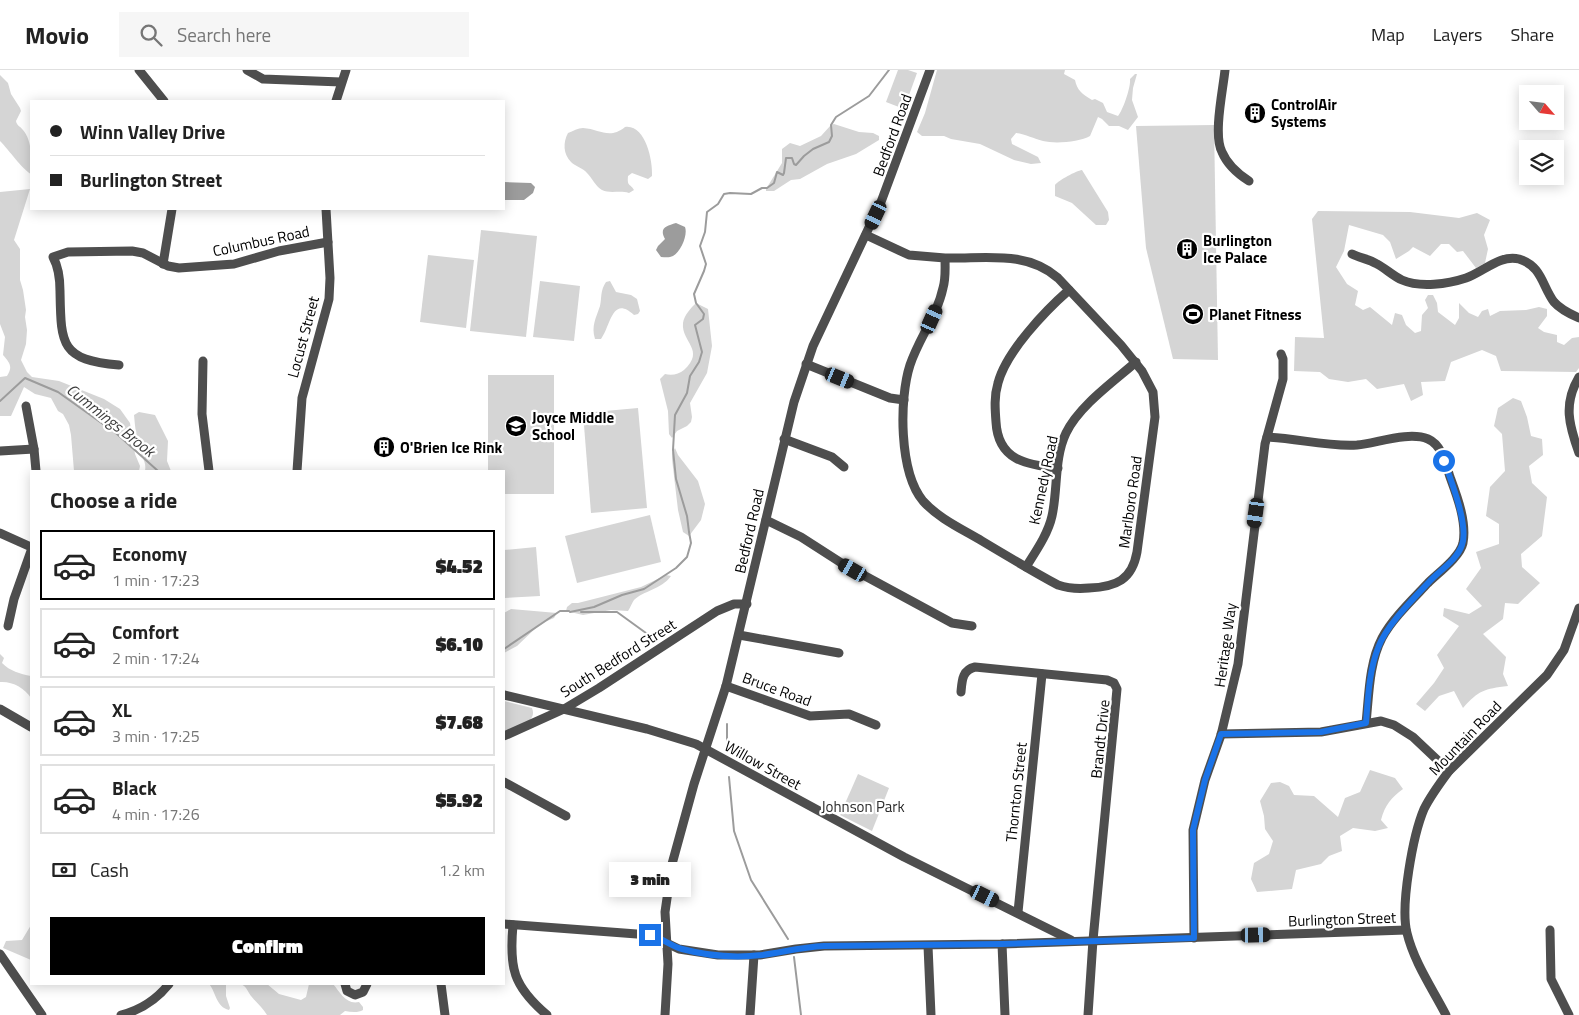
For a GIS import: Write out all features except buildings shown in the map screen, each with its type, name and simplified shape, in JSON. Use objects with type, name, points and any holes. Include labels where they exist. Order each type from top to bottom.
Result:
[{"type":"street","points":[[138,70],[163,100]]},
{"type":"street","points":[[247,70],[263,79],[341,82]]},
{"type":"street","points":[[336,100],[346,70]]},
{"type":"street","name":"Bedford Road","points":[[665,1015],[668,964],[665,912],[672,864],[682,820],[726,686],[784,439],[806,364],[886,190],[930,70]]},
{"type":"street","points":[[1226,70],[1220,116],[1221,151],[1230,165],[1249,181]]},
{"type":"street","points":[[163,264],[172,210]]},
{"type":"street","name":"Locust Street","points":[[297,470],[302,398],[328,299],[330,278],[326,210]]},
{"type":"street","name":"Marlboro Road","points":[[866,235],[909,254],[945,258],[1003,258],[1028,261],[1047,269],[1136,362],[1151,386],[1155,406],[1153,434],[1137,552],[1132,568],[1125,577],[1115,584],[1086,589],[1061,586],[940,516],[920,497],[911,478],[904,446],[904,400],[910,365],[943,292],[945,258]]},
{"type":"street","name":"Columbus Road","points":[[119,365],[81,358],[73,353],[66,344],[61,325],[60,280],[58,267],[53,257],[68,252],[132,252],[147,254],[163,264],[177,268],[234,264],[279,251],[328,242]]},
{"type":"street","points":[[1352,254],[1377,264],[1402,280],[1431,284],[1460,280],[1503,260],[1519,259],[1538,272],[1557,306],[1579,318]]},
{"type":"street","points":[[1058,468],[1036,466],[1022,462],[1006,450],[999,440],[996,430],[995,398],[999,378],[1011,356],[1037,321],[1069,290]]},
{"type":"street","name":"Heritage Way","points":[[1194,938],[1193,830],[1205,780],[1221,734],[1238,664],[1267,437],[1283,379],[1283,360],[1281,354]]},
{"type":"street","points":[[203,361],[202,414],[209,470]]},
{"type":"street","name":"Kennedy Road","points":[[1026,567],[1050,524],[1062,444],[1073,421],[1136,362]]},
{"type":"street","points":[[806,364],[890,398],[904,400]]},
{"type":"street","points":[[1579,377],[1573,388],[1568,414],[1579,453]]},
{"type":"street","points":[[26,406],[36,470]]},
{"type":"street","points":[[1267,437],[1355,445],[1402,438],[1420,437],[1428,439],[1440,450],[1454,488],[1462,519],[1462,545],[1457,554],[1428,583],[1381,639],[1374,659],[1366,723]]},
{"type":"street","points":[[784,439],[832,457],[844,467]]},
{"type":"street","points":[[0,451],[34,449]]},
{"type":"street","points":[[766,520],[794,533],[848,567],[952,623],[972,626]]},
{"type":"street","points":[[0,532],[30,546]]},
{"type":"street","points":[[8,626],[14,599],[30,554]]},
{"type":"street","name":"South Bedford Street","points":[[505,736],[564,709],[717,611],[734,604],[746,604]]},
{"type":"street","name":"Mountain Road","points":[[1446,1015],[1414,953],[1406,930],[1406,895],[1417,830],[1427,804],[1437,786],[1547,675],[1564,650],[1579,608]]},
{"type":"street","points":[[739,635],[839,653]]},
{"type":"street","name":"Brandt Drive","points":[[961,692],[964,675],[967,670],[973,668],[1107,680],[1115,684],[1118,691],[1093,940]]},
{"type":"street","name":"Thornton Street","points":[[1018,912],[1042,674]]},
{"type":"street","name":"Bruce Road","points":[[726,686],[810,716],[849,714],[876,725]]},
{"type":"street","name":"Willow Street","points":[[505,695],[654,731],[692,743],[904,857],[1073,941]]},
{"type":"street","points":[[0,709],[30,726]]},
{"type":"street","points":[[1221,734],[1321,732],[1381,721],[1413,737],[1450,771]]},
{"type":"street","points":[[505,783],[566,816]]},
{"type":"street","points":[[508,925],[516,978],[529,999],[547,1015]]},
{"type":"street","name":"Burlington Street","points":[[508,925],[649,935],[682,949],[710,955],[754,955],[824,946],[1002,944],[1406,930]]},
{"type":"street","points":[[1550,930],[1551,979],[1569,1015]]},
{"type":"street","points":[[1088,1015],[1093,940]]},
{"type":"street","points":[[1002,944],[1005,1015]]},
{"type":"street","points":[[928,946],[931,1015]]},
{"type":"street","points":[[0,954],[42,1015]]},
{"type":"street","points":[[750,1015],[754,955]]},
{"type":"street","points":[[121,1015],[151,1002],[168,985]]},
{"type":"street","points":[[345,985],[347,990],[355,995],[362,993],[366,985]]},
{"type":"street","points":[[441,985],[445,1015]]},
{"type":"green space","points":[[898,70],[908,70],[917,73],[904,109],[886,102]]},
{"type":"green space","points":[[937,70],[1065,70],[1064,74],[1075,80],[1083,94],[1092,100],[1095,99],[1103,103],[1107,112],[1118,116],[1126,98],[1130,79],[1137,74],[1132,100],[1138,117],[1128,130],[1119,126],[1109,126],[1098,117],[1090,136],[1074,141],[1048,142],[1016,133],[1011,139],[1012,144],[1038,157],[1041,163],[1031,164],[1014,160],[980,144],[944,136],[922,136],[917,132],[925,113]]},
{"type":"green space","points":[[0,75],[8,83],[11,94],[21,111],[16,121],[26,135],[30,147],[30,174],[0,141]]},
{"type":"green space","points":[[834,124],[859,132],[873,133],[879,136],[879,140],[856,154],[827,164],[800,179],[791,180],[774,191],[766,191],[782,163],[782,149],[790,143],[800,146],[821,136]]},
{"type":"green space","points":[[1214,125],[1218,360],[1173,359],[1146,248],[1136,126]]},
{"type":"green space","points":[[625,127],[638,131],[643,137],[651,161],[652,176],[648,179],[632,173],[628,176],[628,182],[634,190],[629,193],[602,190],[585,171],[568,159],[565,148],[566,137],[568,133],[581,128],[614,133]]},
{"type":"green space","points":[[1082,170],[1108,212],[1109,220],[1106,225],[1096,225],[1072,203],[1055,196],[1055,185],[1057,183]]},
{"type":"green space","points":[[30,189],[14,240],[20,249],[20,280],[26,310],[27,330],[26,344],[21,360],[27,372],[32,377],[59,381],[104,399],[120,409],[130,423],[135,454],[140,466],[139,470],[74,470],[71,435],[69,425],[63,414],[58,411],[51,398],[35,394],[24,387],[11,416],[0,416],[0,377],[7,376],[10,368],[3,355],[5,337],[0,324],[0,192]]},
{"type":"green space","points":[[1318,211],[1410,212],[1459,218],[1477,213],[1490,220],[1484,235],[1488,249],[1485,263],[1476,268],[1463,251],[1457,252],[1449,244],[1441,244],[1430,256],[1413,247],[1396,259],[1390,242],[1383,235],[1349,225],[1344,251],[1336,267],[1347,284],[1358,291],[1355,305],[1363,310],[1370,307],[1392,325],[1395,313],[1402,315],[1406,325],[1415,333],[1421,331],[1422,315],[1428,308],[1425,300],[1428,295],[1433,295],[1437,303],[1438,312],[1455,325],[1459,318],[1459,303],[1469,313],[1478,317],[1482,311],[1488,309],[1490,316],[1500,311],[1526,310],[1539,307],[1547,309],[1547,316],[1538,328],[1544,332],[1557,335],[1557,342],[1564,345],[1572,338],[1579,337],[1579,368],[1576,372],[1501,371],[1496,356],[1482,350],[1451,362],[1445,381],[1421,382],[1423,395],[1411,401],[1404,384],[1377,389],[1366,379],[1348,382],[1329,379],[1320,372],[1294,371],[1295,337],[1324,338],[1312,219]]},
{"type":"green space","points":[[481,230],[537,236],[526,337],[470,331]]},
{"type":"green space","points":[[428,255],[474,260],[466,328],[420,322]]},
{"type":"green space","points":[[540,281],[580,286],[574,341],[533,337]]},
{"type":"green space","points":[[610,281],[616,292],[631,295],[637,299],[640,311],[634,315],[621,308],[617,310],[613,314],[601,339],[595,339],[594,326],[602,291],[606,282]]},
{"type":"green space","points":[[696,303],[708,309],[712,346],[707,373],[690,403],[691,422],[677,431],[672,438],[669,434],[668,411],[660,379],[665,374],[673,375],[680,373],[693,357],[693,351],[683,330],[683,323],[686,314]]},
{"type":"green space","points":[[488,375],[554,375],[554,494],[505,494],[505,470],[488,470]]},
{"type":"green space","points":[[1513,398],[1521,401],[1531,436],[1542,439],[1543,455],[1529,466],[1532,483],[1547,497],[1542,536],[1521,554],[1522,567],[1540,583],[1518,604],[1505,603],[1503,619],[1483,634],[1506,657],[1503,674],[1508,686],[1482,691],[1473,697],[1463,708],[1454,691],[1439,696],[1425,711],[1416,704],[1444,668],[1437,655],[1459,626],[1443,616],[1444,608],[1469,614],[1482,606],[1466,589],[1481,568],[1476,552],[1499,544],[1499,524],[1486,516],[1490,487],[1505,471],[1502,434],[1494,426],[1498,408]]},
{"type":"green space","points":[[638,408],[647,508],[591,513],[583,413]]},
{"type":"green space","points":[[139,412],[155,415],[168,441],[167,461],[171,470],[145,470],[144,459],[138,444],[134,415]]},
{"type":"green space","points":[[675,448],[678,455],[698,481],[705,504],[701,520],[689,536],[683,532],[678,510],[672,459],[672,453]]},
{"type":"green space","points":[[650,515],[661,562],[577,583],[565,536]]},
{"type":"green space","points":[[536,547],[540,596],[505,598],[505,550]]},
{"type":"green space","points":[[666,575],[671,576],[663,584],[634,600],[628,611],[611,610],[583,615],[566,611],[567,607],[572,603],[641,587]]},
{"type":"green space","points":[[511,609],[557,613],[554,618],[540,624],[517,646],[505,652],[505,612]]},
{"type":"green space","points":[[0,654],[4,658],[2,663],[8,668],[30,676],[30,697],[18,686],[0,682]]},
{"type":"green space","points":[[505,701],[532,708],[533,713],[529,721],[505,732]]},
{"type":"green space","points":[[1370,770],[1395,778],[1403,789],[1389,802],[1384,810],[1381,820],[1388,828],[1375,831],[1353,828],[1340,836],[1342,851],[1329,856],[1321,864],[1296,870],[1292,889],[1257,892],[1251,879],[1254,863],[1269,854],[1273,841],[1265,829],[1260,801],[1271,783],[1280,782],[1289,786],[1294,795],[1314,796],[1338,817],[1345,798],[1360,792]]},
{"type":"green space","name":"Johnson Park","points":[[858,774],[889,788],[872,831],[840,815]]},
{"type":"green space","points":[[30,927],[30,960],[3,948],[6,941],[22,940]]},
{"type":"green space","points":[[210,985],[226,985],[229,1010],[221,1006]]},
{"type":"green space","points":[[242,985],[268,985],[279,994],[301,1000],[306,997],[309,985],[334,985],[347,1000],[359,1002],[363,1010],[357,1012],[345,1011],[340,1015],[267,1015]]},
{"type":"shaded area","points":[[505,182],[531,183],[535,187],[533,193],[524,200],[505,200]]},
{"type":"shaded area","points":[[676,223],[685,227],[686,234],[683,243],[673,256],[661,257],[656,250],[665,239],[663,230],[667,226]]},
{"type":"waterway","points":[[570,612],[594,607],[622,595],[644,589],[676,568],[687,557],[691,543],[687,516],[676,479],[673,450],[675,415],[687,393],[690,376],[699,362],[702,352],[695,325],[703,319],[704,314],[696,303],[694,294],[706,264],[700,246],[705,232],[707,212],[718,204],[724,194],[751,194],[762,188],[767,188],[774,183],[777,172],[783,175],[786,158],[792,158],[796,165],[813,149],[829,142],[832,136],[831,125],[836,117],[869,96],[889,70]]},
{"type":"waterway","name":"Cummings Brook","points":[[0,401],[25,378],[58,392],[117,434],[157,470]]},
{"type":"waterway","name":"Cummings Brook","points":[[505,648],[560,611],[569,611]]},
{"type":"waterway","name":"Cummings Brook","points":[[581,612],[617,612],[657,641]]},
{"type":"waterway","name":"Cummings Brook","points":[[727,724],[727,749]]},
{"type":"waterway","name":"Cummings Brook","points":[[729,777],[734,831],[751,880],[788,939]]},
{"type":"waterway","name":"Cummings Brook","points":[[794,957],[801,1015]]},
{"type":"place","name":"ControlAir Systems","points":[[1255,113]]},
{"type":"place","name":"Burlington Ice Palace","points":[[1187,249]]},
{"type":"place","name":"Planet Fitness","points":[[1193,314]]},
{"type":"place","name":"Joyce Middle School","points":[[516,426]]},
{"type":"place","name":"O'Brien Ice Rink","points":[[384,447]]},
{"type":"route","points":[[650,935],[682,949],[710,955],[736,956],[824,946],[928,946],[1194,938],[1193,830],[1205,780],[1221,734],[1321,732],[1366,723],[1374,659],[1381,639],[1428,583],[1457,554],[1462,545],[1462,519],[1454,488],[1444,461]]}]
